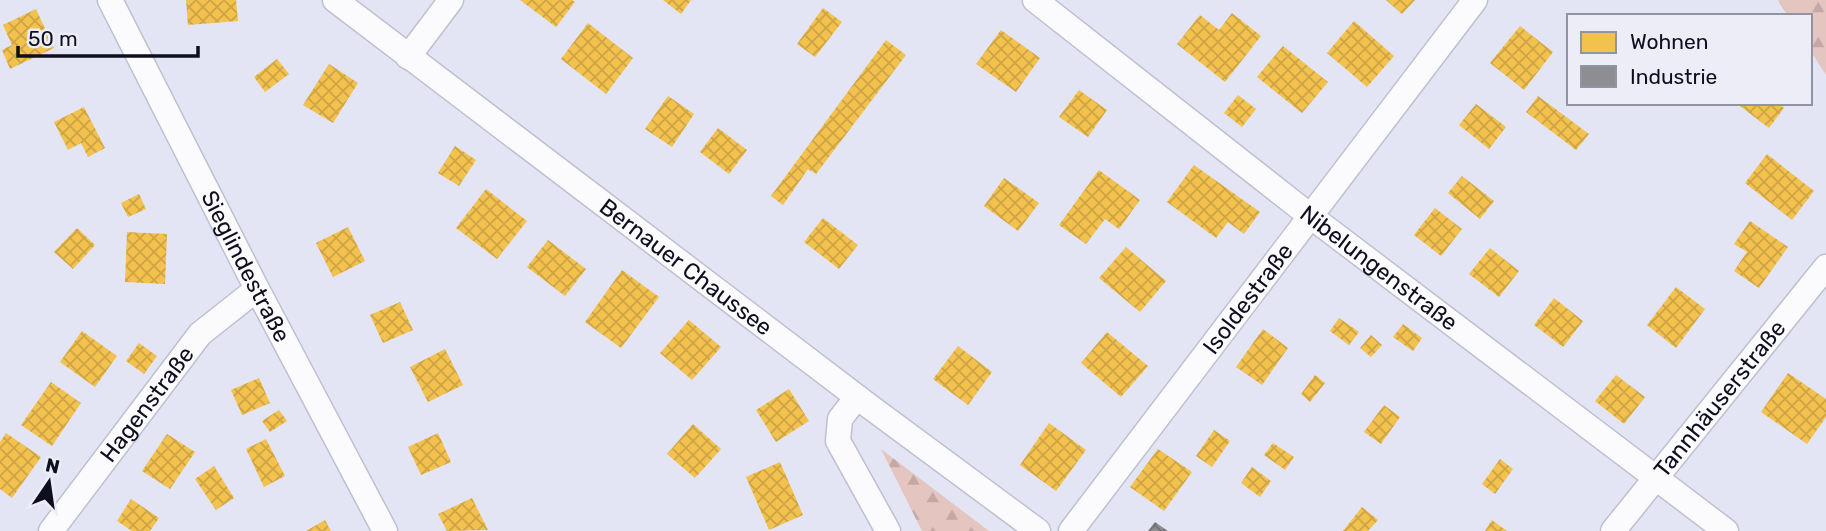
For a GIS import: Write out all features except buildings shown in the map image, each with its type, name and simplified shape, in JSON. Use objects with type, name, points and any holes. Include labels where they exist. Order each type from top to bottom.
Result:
[{"type":"street","name":"Sieglindestraße","points":[[110,0],[257,289],[385,531]]},
{"type":"street","name":"Bernauer Chaussee","points":[[335,0],[857,397],[1038,531]]},
{"type":"street","points":[[408,57],[451,0]]},
{"type":"street","name":"Nibelungenstraße","points":[[1035,0],[1309,215],[1726,531]]},
{"type":"street","name":"Isoldestraße","points":[[1071,531],[1475,0]]},
{"type":"street","name":"Tannhäuserstraße","points":[[1613,531],[1826,267]]},
{"type":"street","name":"Hagenstraße","points":[[51,531],[200,334],[257,289]]},
{"type":"street","points":[[857,397],[840,419],[838,441],[888,531]]},
{"type":"green space","points":[[1778,0],[1826,0],[1826,75],[1812,53],[1812,14],[1787,14]]},
{"type":"green space","points":[[881,449],[989,531],[922,531]]}]
